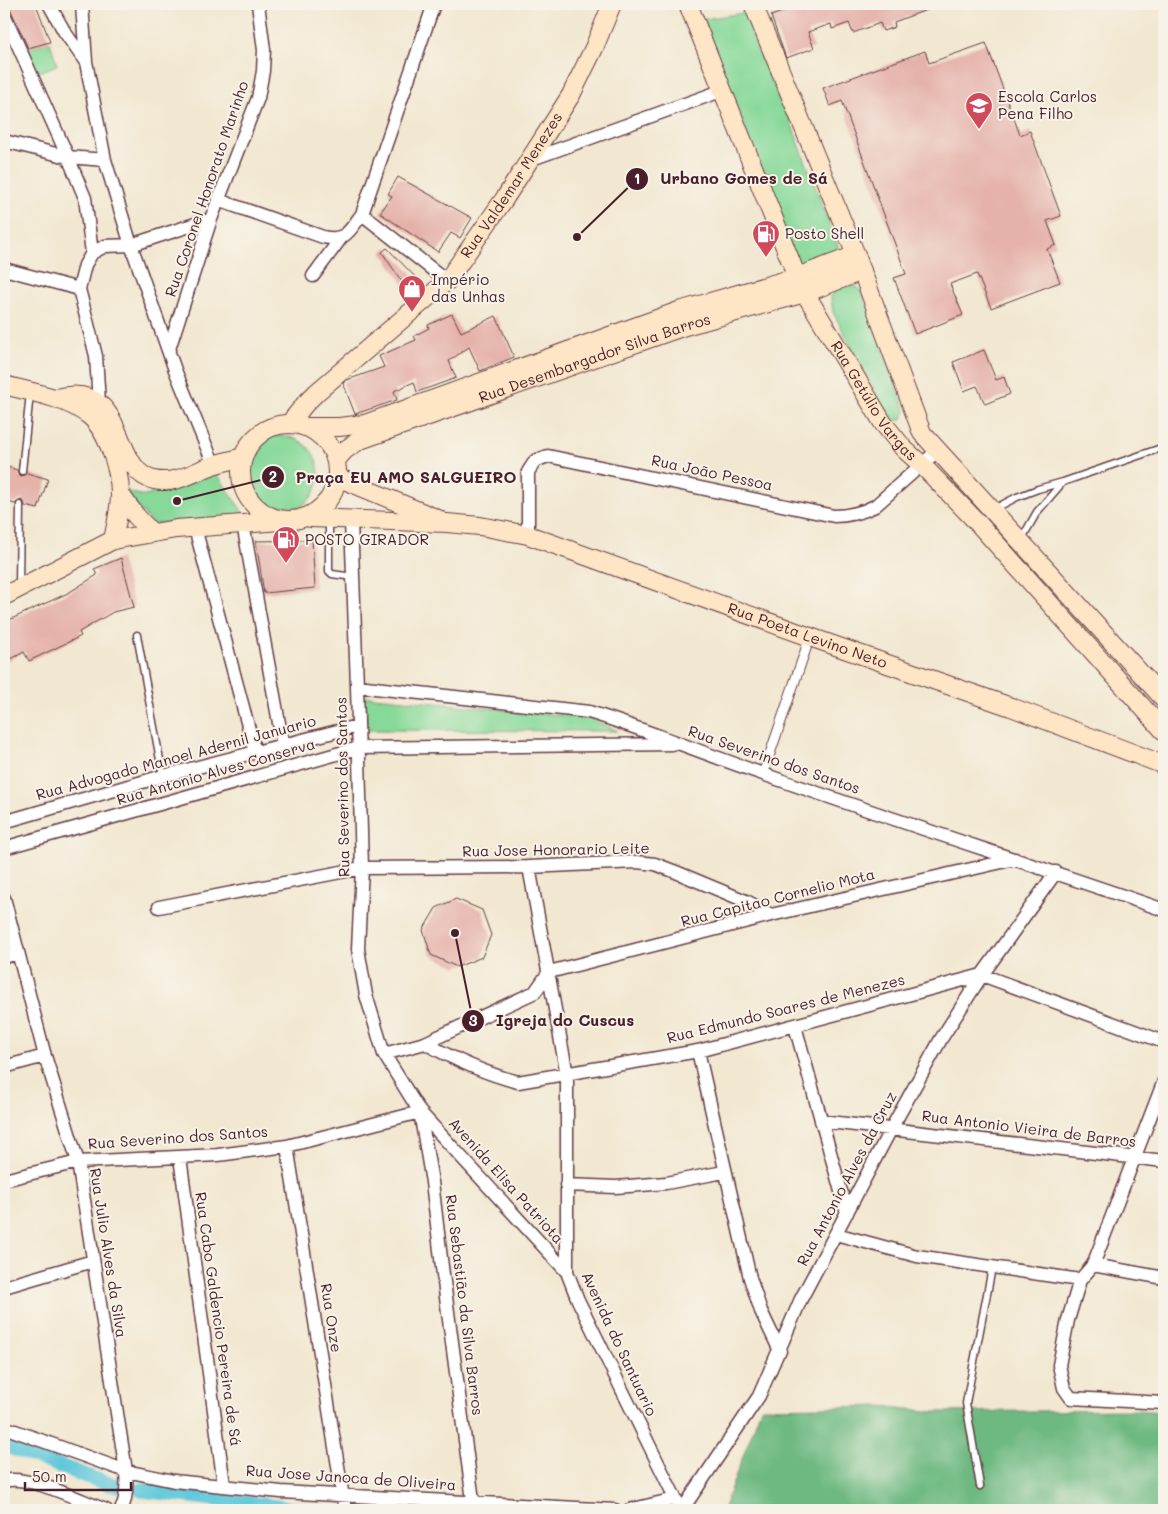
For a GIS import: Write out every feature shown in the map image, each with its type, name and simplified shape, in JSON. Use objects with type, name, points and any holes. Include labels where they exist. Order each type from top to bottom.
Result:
[{"type":"main road","name":"Rua Valdemar Menezes","points":[[297,425],[305,404],[317,392],[447,281],[477,240],[571,95],[585,68],[612,4]]},
{"type":"main road","name":"Rua Getúlio Vargas","points":[[688,4],[721,91],[797,277],[883,423],[904,449],[976,521],[1164,731]]},
{"type":"main road","name":"Rua Getúlio Vargas","points":[[754,4],[859,263],[922,433],[1164,700]]},
{"type":"main road","name":"Rua Desembargador Silva Barros","points":[[336,468],[345,450],[360,440],[474,393],[797,277],[859,263]]},
{"type":"main road","name":"Rua Desembargador Silva Barros","points":[[682,319],[805,293],[859,263]]},
{"type":"main road","points":[[4,385],[56,398],[88,414],[98,424],[113,455],[120,484],[113,540]]},
{"type":"main road","name":"Rua Desembargador Silva Barros","points":[[297,425],[339,428],[365,424],[474,393]]},
{"type":"main road","points":[[56,398],[80,395],[89,397],[98,403],[112,420],[130,459],[140,473],[147,478],[174,481],[214,465],[243,457]]},
{"type":"main road","points":[[11,592],[113,540],[195,528],[302,519],[324,506],[333,493],[336,468],[329,446],[319,434],[297,425],[275,426],[262,432],[250,443],[243,457],[240,473],[243,489],[251,503],[263,513],[278,519],[302,519]]},
{"type":"main road","name":"Rua Poeta Levino Neto","points":[[336,468],[447,523]]},
{"type":"main road","points":[[120,494],[136,516],[152,533]]},
{"type":"main road","points":[[976,521],[991,510]]},
{"type":"main road","name":"Rua Poeta Levino Neto","points":[[302,519],[447,523],[480,526],[528,536],[1011,707],[1164,766]]},
{"type":"main road","points":[[1005,554],[1020,542]]},
{"type":"street","points":[[49,4],[64,31],[86,62]]},
{"type":"street","points":[[82,4],[86,62],[105,160],[131,245],[175,370],[214,465]]},
{"type":"street","name":"Rua Coronel Honorato Marinho","points":[[169,349],[211,219],[258,98],[264,50],[258,4]]},
{"type":"street","points":[[313,276],[338,239],[362,214],[434,4]]},
{"type":"street","points":[[4,14],[84,198],[92,253]]},
{"type":"street","points":[[530,160],[721,91]]},
{"type":"street","points":[[4,141],[68,158],[105,160]]},
{"type":"street","points":[[218,200],[338,239]]},
{"type":"street","points":[[362,214],[447,281]]},
{"type":"street","points":[[98,403],[96,356],[79,289],[85,265],[92,253],[105,246],[131,245],[211,219]]},
{"type":"street","points":[[4,269],[79,289]]},
{"type":"street","name":"Rua João Pessoa","points":[[528,536],[528,472],[535,461],[548,456],[834,516],[848,516],[874,506],[937,451]]},
{"type":"street","points":[[351,520],[357,686]]},
{"type":"street","points":[[242,524],[282,745]]},
{"type":"street","points":[[195,528],[255,752]]},
{"type":"street","points":[[763,774],[810,637]]},
{"type":"street","name":"Rua Severino dos Santos","points":[[4,1180],[78,1162],[218,1155],[287,1146],[420,1112],[384,1054],[366,995],[358,948],[362,868],[357,686],[589,712],[763,774],[1016,858],[1164,910]]},
{"type":"street","name":"Rua Advogado Manoel Adernil Januario","points":[[4,822],[163,776],[357,726]]},
{"type":"street","name":"Rua Antonio Alves Conserva","points":[[4,848],[358,748],[679,744]]},
{"type":"street","name":"Rua Capitao Cornelio Mota","points":[[549,972],[771,915],[1016,858]]},
{"type":"street","name":"Rua Jose Honorario Leite","points":[[159,907],[362,868],[529,867],[637,862],[655,864],[748,902],[771,915]]},
{"type":"street","name":"Avenida do Santuario","points":[[529,867],[567,1075],[567,1272],[578,1300],[679,1506]]},
{"type":"street","name":"Rua Antonio Alves da Cruz","points":[[679,1506],[759,1396],[801,1299],[941,1038],[982,975],[1056,872]]},
{"type":"street","name":"Rua Julio Alves da Silva","points":[[4,898],[45,1056],[78,1162],[126,1476],[123,1508]]},
{"type":"street","points":[[4,956],[18,953]]},
{"type":"street","points":[[384,1054],[424,1043],[535,992],[549,972]]},
{"type":"street","points":[[982,975],[1164,1042]]},
{"type":"street","name":"Rua Edmundo Soares de Menezes","points":[[424,1043],[489,1075],[518,1082],[567,1075],[698,1050],[795,1026],[982,975]]},
{"type":"street","points":[[795,1026],[847,1213]]},
{"type":"street","points":[[698,1050],[724,1172],[750,1278],[761,1311],[780,1351]]},
{"type":"street","points":[[4,1067],[45,1056]]},
{"type":"street","points":[[1164,1081],[1093,1266],[1080,1280],[1068,1320],[1059,1365],[1064,1388],[1071,1398],[1164,1403]]},
{"type":"street","name":"Avenida Elisa Patriota","points":[[420,1112],[567,1272]]},
{"type":"street","name":"Rua Sebastião da Silva Barros","points":[[420,1112],[432,1182],[474,1506]]},
{"type":"street","name":"Rua Antonio Vieira de Barros","points":[[821,1122],[1164,1161]]},
{"type":"street","name":"Rua Onze","points":[[287,1146],[344,1504]]},
{"type":"street","name":"Rua Cabo Galdencio Pereira de Sá","points":[[180,1157],[224,1485]]},
{"type":"street","points":[[566,1185],[616,1187],[666,1183],[724,1172]]},
{"type":"street","points":[[836,1234],[917,1256],[1080,1280]]},
{"type":"street","points":[[4,1286],[93,1261]]},
{"type":"street","points":[[1093,1266],[1164,1278]]},
{"type":"street","name":"Rua Jose Janoca de Oliveira","points":[[4,1427],[126,1476],[280,1492],[344,1504],[615,1510]]},
{"type":"street","points":[[6,1479],[32,1482],[106,1510]]},
{"type":"street","points":[[629,1510],[679,1506]]},
{"type":"lane","points":[[22,471],[30,392]]},
{"type":"lane","points":[[991,510],[1017,497],[1164,447]]},
{"type":"lane","points":[[1020,542],[1037,512],[1063,482]]},
{"type":"lane","points":[[11,592],[20,505]]},
{"type":"lane","points":[[329,519],[329,572],[353,577]]},
{"type":"lane","points":[[137,635],[163,776]]},
{"type":"lane","points":[[980,1486],[966,1402],[992,1268]]},
{"type":"green space","points":[[749,12],[840,252],[797,267],[704,19]]},
{"type":"green space","points":[[50,42],[57,65],[34,74],[25,49]]},
{"type":"green space","points":[[848,284],[859,288],[865,300],[906,412],[901,420],[891,420],[885,411],[833,312],[831,298],[836,287]]},
{"type":"green space","points":[[281,436],[295,439],[308,447],[316,460],[319,474],[316,488],[308,501],[295,509],[281,512],[267,509],[254,501],[246,488],[243,474],[246,460],[254,447],[267,439]]},
{"type":"green space","points":[[215,471],[246,517],[152,524],[117,482],[131,493],[146,496]]},
{"type":"green space","points":[[363,696],[589,718],[618,731],[367,730]]},
{"type":"green space","points":[[882,1406],[934,1412],[1135,1410],[1164,1412],[1164,1510],[723,1510],[761,1408]]},
{"type":"building","points":[[8,4],[36,4],[50,42],[28,48]]},
{"type":"building","points":[[804,4],[940,5],[894,22],[895,27],[883,31],[880,23],[853,33],[849,23],[832,29],[831,24],[808,32],[814,48],[786,58],[771,16]]},
{"type":"building","points":[[986,43],[1020,135],[1030,131],[1061,216],[1047,221],[1056,245],[1047,249],[1060,282],[991,308],[977,274],[950,284],[963,315],[915,334],[894,278],[906,274],[842,101],[830,106],[823,88],[925,51],[929,63]]},
{"type":"building","points":[[398,177],[472,218],[460,238],[451,233],[438,252],[380,213],[392,196],[388,194]]},
{"type":"building","points":[[387,248],[424,286],[410,294],[382,252]]},
{"type":"building","points":[[452,314],[461,332],[496,316],[514,357],[480,371],[469,347],[449,361],[456,378],[417,392],[414,382],[394,391],[397,400],[355,414],[343,383],[384,367],[379,356],[416,340],[414,336],[429,328],[428,325]]},
{"type":"building","points":[[984,350],[996,380],[1004,377],[1010,394],[985,404],[977,386],[964,391],[953,362]]},
{"type":"building","points":[[4,466],[17,470],[21,476],[27,473],[48,479],[38,509],[25,506],[21,500],[15,504],[4,501]]},
{"type":"building","name":"POSTO GIRADOR","points":[[312,540],[315,588],[264,593],[256,541]]},
{"type":"building","points":[[121,558],[134,607],[113,612],[79,632],[81,636],[29,661],[24,652],[4,663],[4,625],[10,622],[9,620],[68,593],[97,575],[94,569]]},
{"type":"building","points":[[456,899],[482,910],[491,935],[482,957],[457,967],[431,955],[423,930],[436,908]]},
{"type":"waterway","points":[[4,1445],[108,1484],[120,1486]]},
{"type":"waterway","points":[[141,1490],[303,1510]]},
{"type":"place","name":"Escola Carlos Pena Filho","points":[[979,130]]},
{"type":"place","name":"Urbano Gomes de Sá","points":[[577,237]]},
{"type":"place","name":"Posto Shell","points":[[766,258]]},
{"type":"place","name":"Império das Unhas","points":[[412,313]]},
{"type":"place","name":"Praça EU AMO SALGUEIRO","points":[[177,501]]},
{"type":"place","name":"POSTO GIRADOR","points":[[286,564]]},
{"type":"place","name":"Igreja do Cuscus","points":[[455,933]]}]
